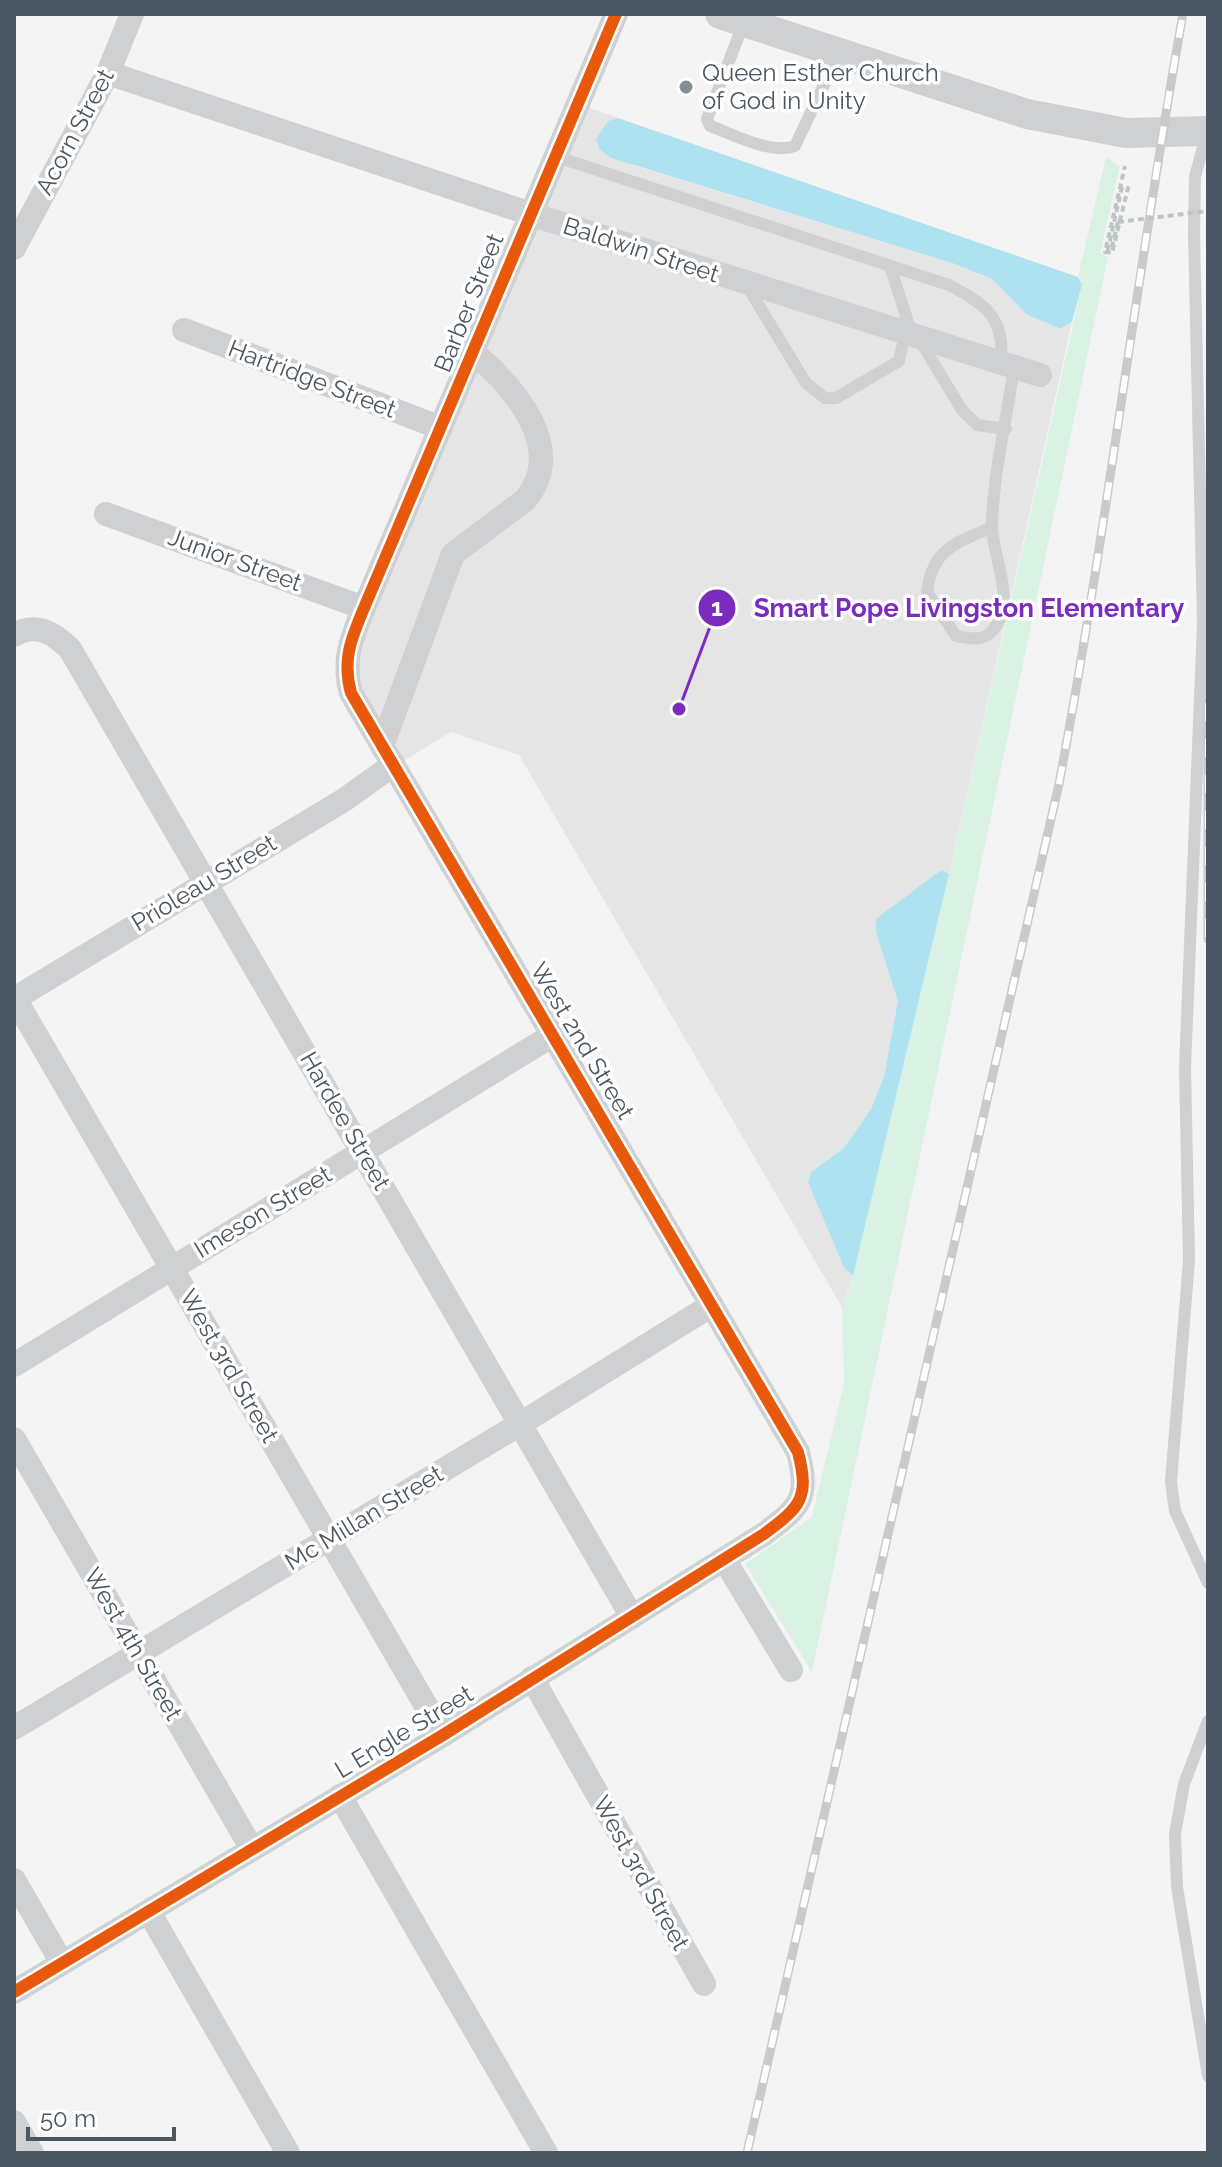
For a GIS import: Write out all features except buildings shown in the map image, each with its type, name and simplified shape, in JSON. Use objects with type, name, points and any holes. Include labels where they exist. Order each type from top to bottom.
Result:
[{"type":"street","name":"Acorn Street","points":[[14,246],[108,73],[132,14]]},
{"type":"street","name":"Barber Street","points":[[364,608],[441,428],[482,360],[529,214],[616,14]]},
{"type":"street","points":[[732,18],[1069,124],[1126,133],[1208,131]]},
{"type":"street","name":"Baldwin Street","points":[[108,73],[529,214],[1040,375]]},
{"type":"street","name":"Hartridge Street","points":[[184,330],[441,428]]},
{"type":"street","points":[[387,756],[453,554],[525,500],[534,490],[539,473],[540,448],[535,428],[507,382],[482,360]]},
{"type":"street","name":"Junior Street","points":[[106,514],[364,608]]},
{"type":"street","name":"West 2nd Street","points":[[364,608],[347,651],[345,672],[351,693],[798,1452],[803,1493]]},
{"type":"street","name":"Hardee Street","points":[[14,635],[34,628],[49,632],[70,649],[632,1617]]},
{"type":"street","name":"Prioleau Street","points":[[14,998],[344,800],[387,756]]},
{"type":"street","name":"West 3rd Street","points":[[14,998],[443,1735]]},
{"type":"street","name":"Imeson Street","points":[[14,1365],[553,1035]]},
{"type":"street","name":"Mc Millan Street","points":[[14,1728],[712,1305]]},
{"type":"street","name":"West 4th Street","points":[[14,1439],[252,1849]]},
{"type":"street","name":"L Engle Street","points":[[14,1992],[443,1735],[724,1559],[798,1507],[803,1493]]},
{"type":"street","points":[[724,1559],[791,1670]]},
{"type":"street","name":"West 3rd Street","points":[[532,1678],[704,1984]]},
{"type":"street","points":[[340,1796],[536,2149]]},
{"type":"street","points":[[14,1880],[62,1963]]},
{"type":"street","points":[[149,1912],[288,2153]]},
{"type":"street","points":[[14,2122],[32,2153]]},
{"type":"lane","points":[[732,18],[707,119],[710,126],[758,143],[788,149],[795,146],[839,53]]},
{"type":"lane","points":[[1208,131],[1195,177],[1194,234],[1203,623],[1185,1068],[1189,1260],[1171,1482],[1175,1511],[1208,1583]]},
{"type":"lane","points":[[554,156],[949,285],[987,311],[1003,335],[1008,366],[1006,429],[992,527],[1003,592],[999,617],[991,633],[975,640],[956,636],[927,592],[929,568],[945,550],[992,527]]},
{"type":"lane","points":[[890,266],[912,337],[962,410],[977,425],[1006,429]]},
{"type":"lane","points":[[745,283],[806,383],[814,393],[825,398],[836,398],[899,361],[912,337]]},
{"type":"lane","points":[[1208,1721],[1184,1784],[1175,1834],[1177,1887],[1208,2076]]},
{"type":"path","points":[[1125,166],[1105,252],[1112,253],[1128,188],[1122,187],[1108,249],[1111,250],[1118,222],[1208,211]]},
{"type":"shaded area","points":[[587,107],[618,118],[608,121],[632,165],[952,263],[992,279],[1026,314],[1060,329],[1072,322],[949,874],[940,870],[876,933],[899,1001],[884,1077],[871,1109],[844,1148],[811,1172],[809,1182],[844,1268],[853,1276],[842,1307],[519,755],[451,732],[403,761],[360,686],[357,648]]},
{"type":"green space","points":[[1106,157],[1120,166],[1100,253],[1108,257],[812,1672],[745,1564],[812,1517],[844,1383],[842,1307],[853,1276],[949,874],[1082,285],[1078,277]]},
{"type":"water","points":[[618,118],[1078,277],[1082,285],[1072,322],[1060,329],[1026,314],[992,279],[952,263],[611,158],[600,150],[596,139],[608,121]]},
{"type":"water","points":[[941,870],[949,874],[853,1276],[844,1268],[808,1182],[811,1172],[844,1148],[871,1109],[884,1077],[898,1001],[876,933],[876,919]]},
{"type":"railway","points":[[747,2153],[1059,784],[1183,14]]},
{"type":"railway","points":[[1208,703],[1208,939]]},
{"type":"cycle path","points":[[14,1992],[443,1735],[764,1534],[794,1509],[802,1491],[798,1452],[351,693],[348,681],[349,650],[359,619],[616,14]]},
{"type":"place","name":"Queen Esther Church of God in Unity","points":[[686,87]]},
{"type":"place","name":"Smart Pope Livingston Elementary","points":[[679,709]]}]
